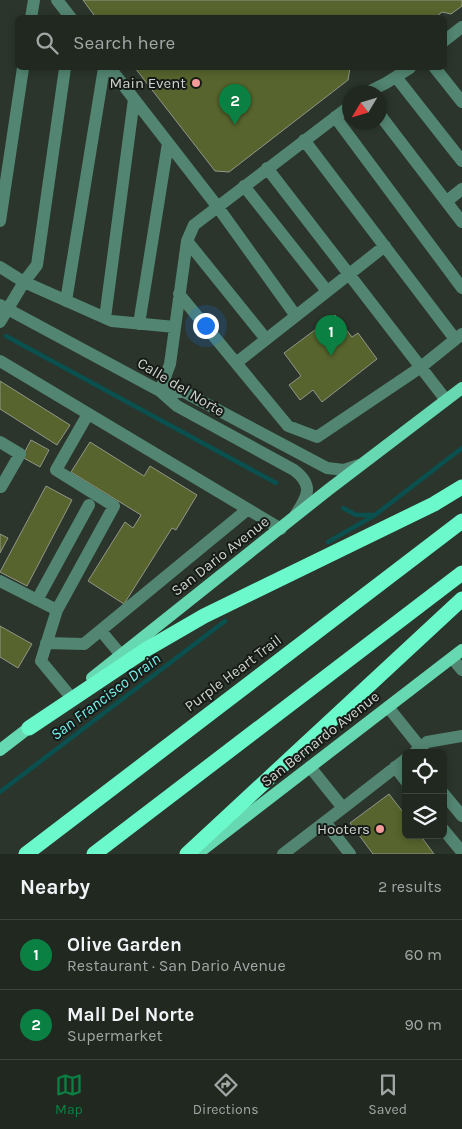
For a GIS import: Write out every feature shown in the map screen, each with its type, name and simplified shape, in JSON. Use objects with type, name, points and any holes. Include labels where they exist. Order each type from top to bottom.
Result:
[{"type":"highway","points":[[29,728],[147,649],[204,616],[434,504],[462,487]]},
{"type":"highway","name":"Purple Heart Trail","points":[[26,854],[462,521]]},
{"type":"highway","points":[[94,854],[462,573]]},
{"type":"highway","points":[[188,854],[462,599]]},
{"type":"main road","name":"San Dario Avenue","points":[[0,750],[462,388]]},
{"type":"main road","name":"San Bernardo Avenue","points":[[197,854],[457,654]]},
{"type":"street","points":[[32,15],[34,0]]},
{"type":"street","points":[[58,0],[69,15]]},
{"type":"street","points":[[0,221],[24,70]]},
{"type":"street","points":[[0,322],[4,307],[37,265],[64,70]]},
{"type":"street","points":[[66,301],[104,70]]},
{"type":"street","points":[[112,70],[217,206],[296,316]]},
{"type":"street","points":[[382,85],[407,70]]},
{"type":"street","points":[[437,70],[462,102]]},
{"type":"street","points":[[396,78],[462,161]]},
{"type":"street","points":[[105,318],[134,99]]},
{"type":"street","points":[[342,112],[194,225],[187,241],[170,364],[160,391],[184,392],[327,468],[336,471],[344,470],[364,463]]},
{"type":"street","points":[[335,117],[462,288]]},
{"type":"street","points":[[387,124],[462,222]]},
{"type":"street","points":[[180,294],[288,426],[317,437],[421,367],[459,336],[385,246],[304,140]]},
{"type":"street","points":[[139,324],[168,143]]},
{"type":"street","points":[[267,168],[446,400]]},
{"type":"street","points":[[244,186],[327,291]]},
{"type":"street","points":[[446,202],[462,189]]},
{"type":"street","points":[[187,241],[266,339]]},
{"type":"street","points":[[236,363],[385,246]]},
{"type":"street","points":[[0,267],[24,282],[112,321],[175,327]]},
{"type":"street","name":"Calle del Norte","points":[[4,307],[160,391],[177,406],[301,475],[307,486],[308,493],[306,500],[294,519]]},
{"type":"street","points":[[0,361],[281,529]]},
{"type":"street","points":[[70,696],[41,661],[57,610],[114,506],[56,470],[88,414]]},
{"type":"street","points":[[0,442],[20,454],[1,487]]},
{"type":"street","points":[[36,600],[89,505]]},
{"type":"street","points":[[46,644],[84,644],[248,510]]},
{"type":"street","points":[[0,581],[57,610]]},
{"type":"street","points":[[101,631],[121,655]]},
{"type":"street","points":[[457,654],[462,670]]},
{"type":"street","points":[[388,707],[416,749]]},
{"type":"street","points":[[418,749],[426,742],[462,736]]},
{"type":"street","points":[[283,854],[402,762]]},
{"type":"street","points":[[310,767],[343,808]]},
{"type":"street","points":[[395,767],[402,776]]},
{"type":"street","points":[[445,794],[462,816]]},
{"type":"street","points":[[325,822],[350,854]]},
{"type":"street","points":[[447,833],[462,852]]},
{"type":"building","points":[[83,0],[462,0],[462,6],[451,14],[442,12],[438,15],[94,15]]},
{"type":"building","points":[[137,70],[350,70],[348,80],[229,172],[215,171]]},
{"type":"building","points":[[335,315],[352,337],[358,333],[377,359],[322,402],[313,390],[300,400],[289,385],[301,376],[284,353]]},
{"type":"building","points":[[0,381],[70,425],[57,445],[0,409]]},
{"type":"building","points":[[31,440],[49,450],[40,467],[22,457]]},
{"type":"building","points":[[90,442],[144,476],[150,466],[197,495],[176,530],[172,528],[124,604],[88,581],[125,522],[133,528],[141,515],[71,472]]},
{"type":"building","points":[[46,486],[72,500],[27,586],[0,572]]},
{"type":"building","points":[[0,534],[8,538],[0,553]]},
{"type":"building","points":[[0,626],[32,644],[18,668],[0,657]]},
{"type":"building","name":"Hooters","points":[[389,794],[402,811],[402,839],[423,839],[434,854],[373,854],[350,823]]},
{"type":"waterway","points":[[6,336],[276,483]]},
{"type":"waterway","name":"San Francisco Drain","points":[[328,542],[375,515],[462,448]]},
{"type":"waterway","points":[[343,508],[356,515],[375,515]]},
{"type":"waterway","name":"San Francisco Drain","points":[[0,792],[225,621]]},
{"type":"place","name":"Main Event","points":[[196,83]]},
{"type":"place","name":"Mall Del Norte","points":[[235,125]]},
{"type":"place","name":"Olive Garden","points":[[331,356]]},
{"type":"place","name":"Hooters","points":[[380,829]]}]
